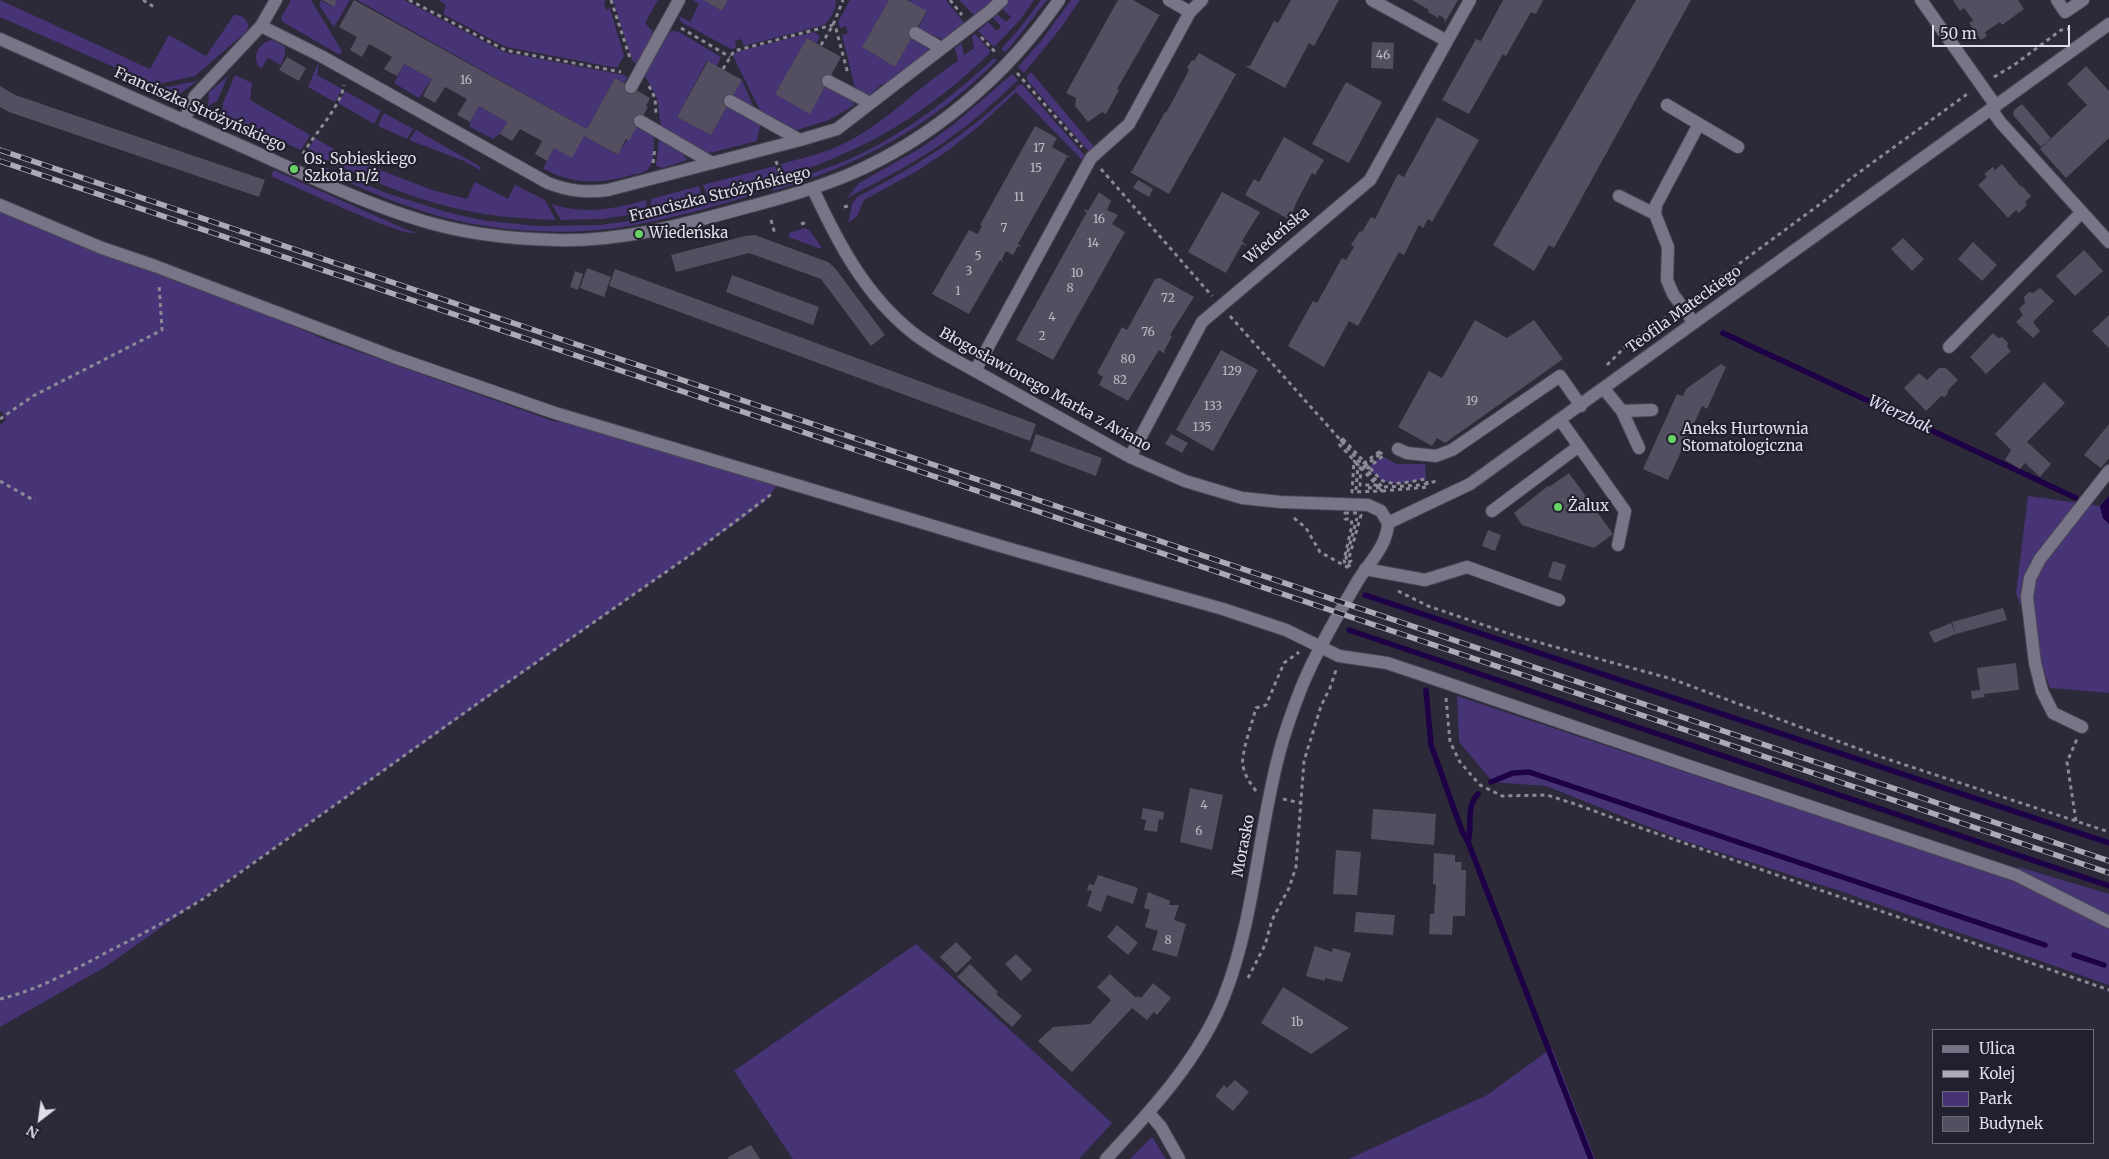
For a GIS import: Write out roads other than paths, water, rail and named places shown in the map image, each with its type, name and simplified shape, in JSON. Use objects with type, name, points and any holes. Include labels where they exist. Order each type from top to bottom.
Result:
[{"type":"street","points":[[184,121],[195,96],[261,26],[276,0]]},
{"type":"street","points":[[631,87],[679,0]]},
{"type":"street","points":[[261,26],[346,70],[548,183],[568,190],[589,192],[608,190],[800,140],[838,128],[1002,0]]},
{"type":"street","name":"Franciszka Stróżyńskiego","points":[[0,39],[395,212],[442,226],[505,238],[560,240],[639,234],[716,216],[813,189],[851,174],[895,152],[958,108],[1007,64],[1034,34],[1059,0]]},
{"type":"street","points":[[1169,0],[1190,12]]},
{"type":"street","points":[[974,371],[1091,158],[1129,124],[1190,12],[1202,0]]},
{"type":"street","points":[[1372,0],[1447,41]]},
{"type":"street","name":"Wiedeńska","points":[[1130,458],[1202,322],[1370,180],[1470,0]]},
{"type":"street","points":[[1921,0],[1980,84],[2001,124],[2109,242]]},
{"type":"street","points":[[2057,0],[2065,12],[2083,0]]},
{"type":"street","name":"Teofila Mateckiego","points":[[1388,523],[1470,484],[1581,406],[2109,24]]},
{"type":"street","points":[[915,33],[941,48]]},
{"type":"street","points":[[828,80],[870,103]]},
{"type":"street","points":[[730,101],[800,140]]},
{"type":"street","points":[[1667,105],[1738,147]]},
{"type":"street","points":[[640,121],[712,163]]},
{"type":"street","points":[[1694,323],[1681,306],[1667,280],[1668,247],[1655,214],[1656,205],[1699,124]]},
{"type":"street","name":"Błogosławionego Marka z Aviano","points":[[813,189],[841,246],[861,279],[886,308],[913,333],[974,371],[1130,458],[1185,481],[1242,498],[1281,502],[1357,498],[1381,511],[1388,523]]},
{"type":"street","points":[[1619,196],[1655,214]]},
{"type":"street","points":[[0,206],[102,248],[515,400],[1007,548],[1223,609],[1286,630],[1339,656],[1387,663],[2016,875],[2109,922]]},
{"type":"street","points":[[1949,347],[2082,212]]},
{"type":"street","points":[[1398,449],[1407,453],[1436,456],[1452,450],[1560,376],[1581,406]]},
{"type":"street","points":[[1604,389],[1622,411],[1639,448]]},
{"type":"street","points":[[1622,411],[1652,410]]},
{"type":"street","points":[[1560,421],[1625,511],[1618,545]]},
{"type":"street","points":[[1492,511],[1579,446]]},
{"type":"street","points":[[2082,727],[2053,713],[2042,692],[2027,597],[2030,578],[2040,559],[2109,471]]},
{"type":"street","name":"Morasko","points":[[1106,1159],[1149,1112],[1202,1039],[1226,994],[1240,944],[1278,759],[1290,717],[1321,648],[1365,569],[1387,536],[1388,523]]},
{"type":"street","points":[[1365,569],[1426,580],[1467,567],[1559,600]]},
{"type":"street","points":[[1149,1112],[1161,1127],[1179,1159]]},
{"type":"waterway","name":"Wierzbak","points":[[1723,333],[2076,498]]},
{"type":"waterway","points":[[1365,595],[2109,843]]},
{"type":"waterway","points":[[1349,630],[2109,886]]},
{"type":"waterway","points":[[1426,690],[1431,745],[1462,831],[1468,842],[1591,1159]]},
{"type":"waterway","points":[[1491,782],[1513,773],[1529,772],[2045,945]]},
{"type":"waterway","points":[[1468,842],[1470,811],[1478,794]]},
{"type":"waterway","points":[[2074,955],[2104,965]]},
{"type":"railway","points":[[0,150],[2109,861]]},
{"type":"railway","points":[[0,161],[2109,873]]},
{"type":"place","name":"Os. Sobieskiego Szkoła n/ż","points":[[294,169]]},
{"type":"place","name":"Wiedeńska","points":[[639,234]]},
{"type":"place","name":"Aneks Hurtownia Stomatologiczna","points":[[1672,439]]},
{"type":"place","name":"Żalux","points":[[1558,507]]}]
